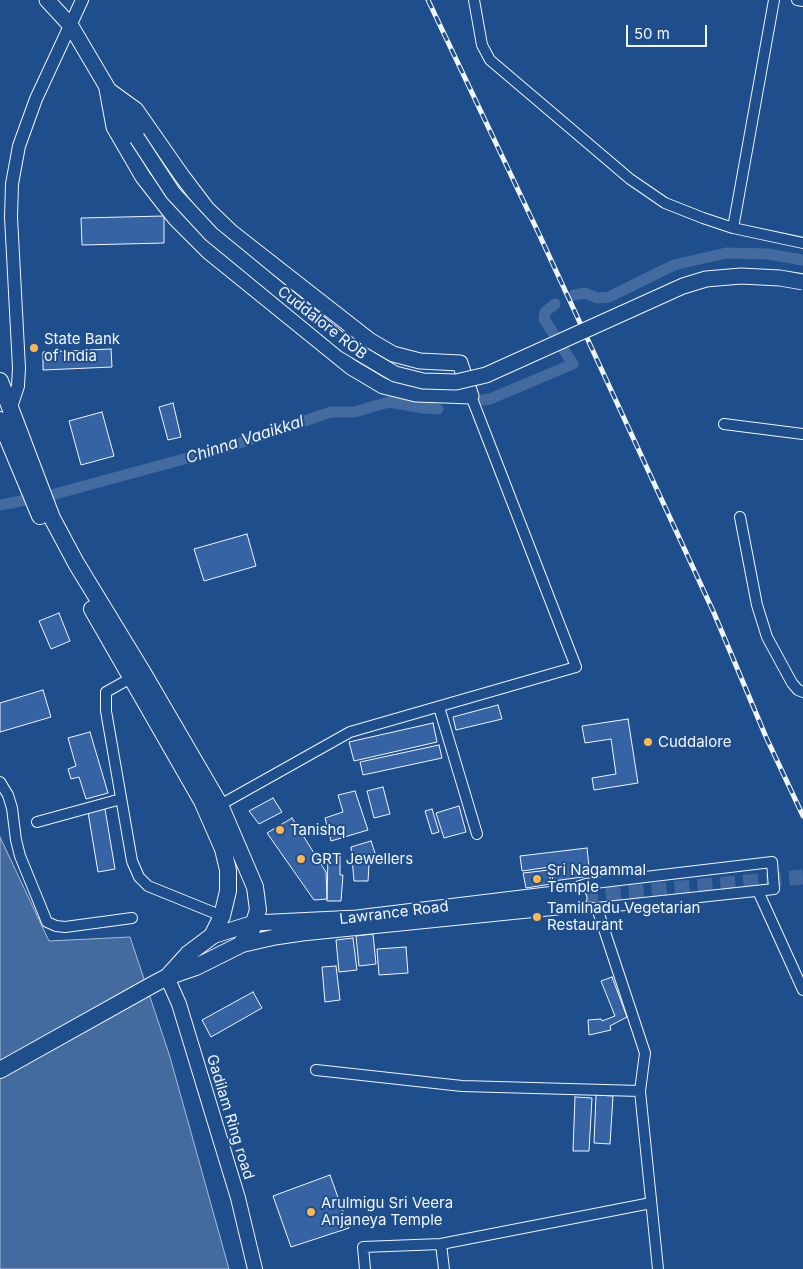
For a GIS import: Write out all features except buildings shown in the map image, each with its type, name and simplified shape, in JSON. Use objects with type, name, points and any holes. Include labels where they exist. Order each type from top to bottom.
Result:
[{"type":"highway","points":[[0,381],[56,526],[76,563],[143,672],[220,805],[255,888],[258,910],[251,932],[240,945],[196,967],[167,977],[0,1070]]},
{"type":"highway","points":[[0,420],[41,517],[202,801],[224,850],[228,870],[228,891],[222,916],[212,936],[188,954],[167,977]]},
{"type":"main road","name":"Cuddalore ROB","points":[[47,0],[71,26],[107,89],[173,193],[211,234],[346,345],[394,374],[423,380],[456,382],[486,375],[683,286],[706,279],[741,276],[780,278],[803,282]]},
{"type":"main road","points":[[107,89],[136,110],[207,209],[231,232],[369,340],[393,354],[420,361],[460,363],[471,396],[416,394],[383,386],[351,367],[209,252],[175,218],[143,177],[114,127],[107,89]]},
{"type":"main road","name":"Lawrance Road","points":[[240,945],[275,937],[580,898]]},
{"type":"main road","name":"Lawrance Road","points":[[212,936],[254,923],[357,918],[556,901]]},
{"type":"main road","name":"Gadilam Ring road","points":[[167,977],[179,1004],[235,1189],[255,1269]]},
{"type":"street","points":[[11,407],[18,386],[19,368],[12,184],[19,146],[33,108],[82,0]]},
{"type":"street","points":[[474,0],[482,45],[490,60],[630,179],[665,203],[733,228],[803,243]]},
{"type":"street","points":[[733,228],[774,0]]},
{"type":"street","points":[[797,0],[803,1]]},
{"type":"street","points":[[220,805],[350,732],[576,667],[471,396]]},
{"type":"street","points":[[724,424],[803,434]]},
{"type":"street","points":[[740,517],[757,605],[767,637],[792,683],[798,690],[803,692]]},
{"type":"street","points":[[131,678],[106,692],[106,711],[132,861],[139,877],[148,886],[222,916]]},
{"type":"street","points":[[439,707],[477,834]]},
{"type":"street","points":[[0,782],[8,795],[12,808],[20,856],[47,922],[65,927],[132,918]]},
{"type":"street","points":[[37,822],[121,799]]},
{"type":"street","points":[[772,862],[774,889],[597,908],[556,901],[586,884],[772,862]]},
{"type":"street","points":[[758,891],[803,990]]},
{"type":"street","points":[[597,908],[645,1054],[640,1091],[658,1269]]},
{"type":"street","points":[[316,1070],[462,1086],[640,1091]]},
{"type":"street","points":[[365,1269],[363,1246],[441,1244],[651,1203]]},
{"type":"street","points":[[441,1244],[444,1269]]},
{"type":"water","points":[[0,837],[49,941],[130,937],[170,1057],[229,1269],[0,1269]]},
{"type":"waterway","name":"Chinna Vaaikkal","points":[[574,295],[585,293],[597,298],[609,297],[674,265],[726,253],[768,254],[803,260]]},
{"type":"waterway","name":"Chinna Vaaikkal","points":[[483,400],[490,399],[573,364],[544,319],[545,312],[555,304]]},
{"type":"waterway","name":"Chinna Vaaikkal","points":[[55,494],[228,447],[331,412],[354,412],[389,402],[438,409]]},
{"type":"waterway","name":"Chinna Vaaikkal","points":[[0,505],[26,500]]},
{"type":"tunnel","points":[[583,897],[803,877]]},
{"type":"railway","points":[[428,0],[539,234],[714,613],[766,737],[803,816]]},
{"type":"place","name":"State Bank of India","points":[[34,348]]},
{"type":"place","name":"Cuddalore","points":[[648,742]]},
{"type":"place","name":"Tanishq","points":[[280,830]]},
{"type":"place","name":"GRT Jewellers","points":[[301,859]]},
{"type":"place","name":"Sri Nagammal Temple","points":[[537,879]]},
{"type":"place","name":"Tamilnadu Vegetarian Restaurant","points":[[537,917]]},
{"type":"place","name":"Arulmigu Sri Veera Anjaneya Temple","points":[[311,1212]]}]
